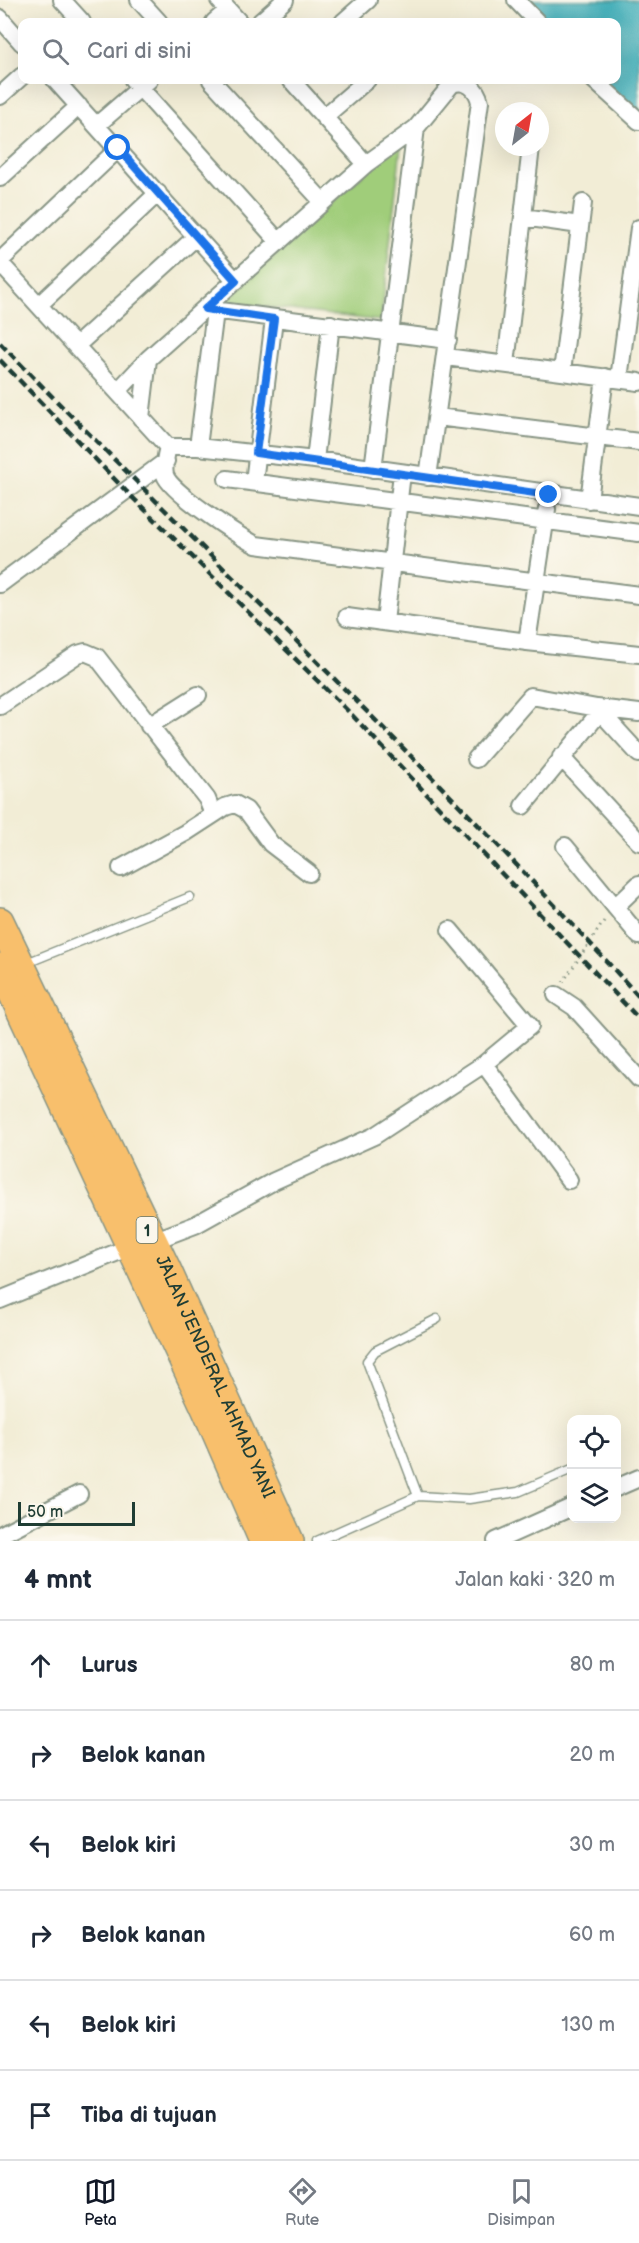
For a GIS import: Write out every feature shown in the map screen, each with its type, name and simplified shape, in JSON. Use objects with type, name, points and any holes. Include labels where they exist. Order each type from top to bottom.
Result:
[{"type":"highway","name":"JALAN JENDERAL AHMAD YANI","points":[[0,921],[10,966],[141,1244],[290,1541]]},
{"type":"highway","name":"JALAN JENDERAL AHMAD YANI","points":[[141,1244],[263,1541]]},
{"type":"street","points":[[62,0],[78,18]]},
{"type":"street","points":[[139,0],[155,18]]},
{"type":"street","points":[[265,18],[285,0]]},
{"type":"street","points":[[348,18],[368,0]]},
{"type":"street","points":[[516,0],[533,18]]},
{"type":"street","points":[[0,19],[18,39]]},
{"type":"street","points":[[0,96],[18,80]]},
{"type":"street","points":[[59,84],[236,281]]},
{"type":"street","points":[[97,125],[139,84]]},
{"type":"street","points":[[143,84],[279,242]]},
{"type":"street","points":[[215,84],[323,202]]},
{"type":"street","points":[[295,84],[366,164]]},
{"type":"street","points":[[324,117],[362,84]]},
{"type":"street","points":[[118,391],[148,359],[210,310],[236,281],[366,164],[416,128],[452,84]]},
{"type":"street","points":[[428,477],[480,102],[475,89],[466,84]]},
{"type":"street","points":[[598,84],[639,121]]},
{"type":"street","points":[[0,178],[79,106]]},
{"type":"street","points":[[372,469],[416,128]]},
{"type":"street","points":[[118,148],[0,262],[141,418],[167,454],[165,473],[172,485],[210,515],[256,545],[639,594]]},
{"type":"street","points":[[506,364],[530,156]]},
{"type":"street","points":[[39,305],[159,194]]},
{"type":"street","points":[[562,372],[583,203]]},
{"type":"street","points":[[523,217],[580,225]]},
{"type":"street","points":[[589,500],[597,437],[612,378],[639,228]]},
{"type":"street","points":[[76,346],[197,236]]},
{"type":"street","points":[[210,310],[390,331],[506,364],[639,382]]},
{"type":"street","points":[[198,447],[210,310]]},
{"type":"street","points":[[254,482],[274,319]]},
{"type":"street","points":[[315,460],[331,324]]},
{"type":"street","points":[[141,418],[148,359]]},
{"type":"street","points":[[437,417],[639,442]]},
{"type":"street","points":[[0,584],[167,454],[198,447],[315,460],[639,506]]},
{"type":"street","points":[[385,622],[402,473]]},
{"type":"street","points":[[227,479],[639,533]]},
{"type":"street","points":[[527,642],[549,495]]},
{"type":"street","points":[[348,617],[527,642],[639,654]]},
{"type":"street","points":[[0,706],[85,652],[97,657],[207,799],[213,814]]},
{"type":"street","points":[[149,726],[198,695]]},
{"type":"street","points":[[476,759],[531,696],[598,711],[639,713]]},
{"type":"street","points":[[598,711],[613,724],[639,754]]},
{"type":"street","points":[[523,806],[598,711]]},
{"type":"street","points":[[561,757],[639,842]]},
{"type":"street","points":[[121,868],[231,804],[242,806],[271,844],[309,873]]},
{"type":"street","points":[[565,846],[639,936]]},
{"type":"street","points":[[615,907],[639,884]]},
{"type":"street","points":[[0,1300],[195,1225],[284,1176],[374,1136],[484,1064],[530,1026],[450,930]]},
{"type":"street","points":[[556,995],[574,1007],[639,1079]]},
{"type":"street","points":[[484,1064],[569,1180]]},
{"type":"street","points":[[621,1486],[639,1478]]},
{"type":"street","points":[[0,1535],[79,1494]]},
{"type":"street","points":[[496,1541],[567,1509]]},
{"type":"lane","points":[[10,966],[190,897]]},
{"type":"lane","points":[[418,1496],[367,1361],[375,1351],[437,1319]]},
{"type":"lane","points":[[317,1541],[418,1496],[469,1499],[518,1492],[567,1471]]},
{"type":"path","points":[[556,995],[598,927],[615,907]]},
{"type":"green space","points":[[402,138],[381,321],[225,302]]},
{"type":"water","points":[[516,0],[639,0],[639,121],[598,84],[621,84],[621,18],[533,18]]},
{"type":"railway","points":[[0,343],[403,748],[562,913],[639,997]]},
{"type":"railway","points":[[0,360],[126,491],[352,715],[639,1019]]},
{"type":"route","points":[[118,148],[236,281],[205,309],[274,319],[256,453],[549,495]]}]
